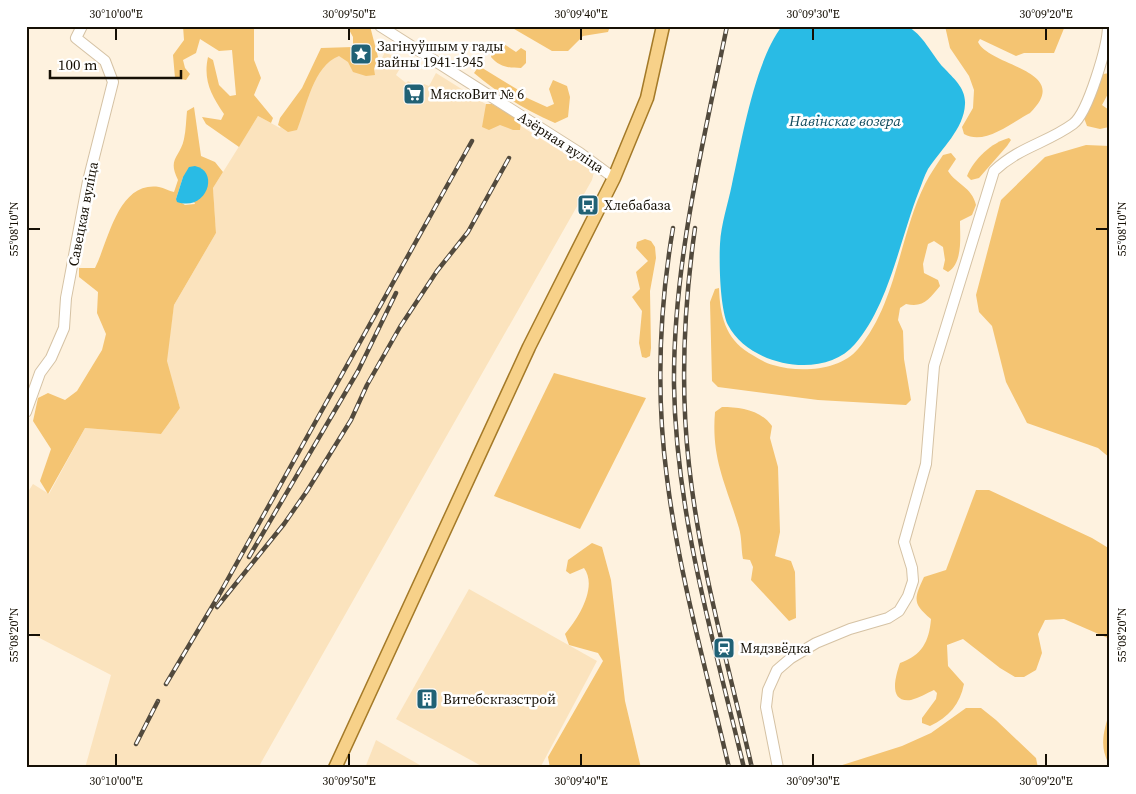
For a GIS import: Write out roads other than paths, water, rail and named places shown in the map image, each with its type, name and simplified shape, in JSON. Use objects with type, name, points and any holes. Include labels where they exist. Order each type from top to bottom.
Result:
[{"type":"main road","points":[[335,768],[529,347],[604,194],[614,178],[647,98],[663,26]]},
{"type":"street","name":"Савецкая вуліца","points":[[26,412],[40,374],[51,358],[64,328],[66,298],[88,181],[113,82],[105,61],[76,38],[82,26]]},
{"type":"street","name":"Азёрная вуліца","points":[[380,26],[580,153],[614,178]]},
{"type":"street","points":[[778,768],[766,707],[768,690],[777,670],[791,658],[816,643],[850,629],[888,618],[899,611],[908,596],[913,581],[912,568],[904,542],[926,464],[934,366],[994,171],[1009,158],[1056,135],[1076,122],[1101,65],[1109,28]]},
{"type":"water","name":"Навінскае возера","points":[[782,26],[906,26],[922,39],[961,88],[965,98],[961,122],[925,174],[893,271],[877,310],[867,328],[855,344],[842,355],[825,362],[807,365],[788,364],[769,359],[752,350],[738,339],[725,318],[721,286],[720,252],[722,229],[745,123],[764,59]]},
{"type":"water","points":[[195,166],[203,169],[207,175],[207,190],[196,201],[187,204],[177,202],[176,199],[183,177],[189,167]]},
{"type":"railway","points":[[727,26],[699,160],[684,249],[678,294],[674,385],[676,434],[689,530],[709,626],[744,768]]},
{"type":"railway","points":[[166,684],[219,595],[472,141]]},
{"type":"railway","points":[[217,607],[284,524],[307,491],[351,420],[367,385],[400,327],[437,271],[468,232],[509,158]]},
{"type":"railway","points":[[673,228],[662,322],[660,384],[667,478],[672,515],[694,624],[729,768]]},
{"type":"railway","points":[[695,228],[684,346],[686,435],[689,465],[700,541],[752,768]]},
{"type":"railway","points":[[249,557],[358,371],[396,293]]},
{"type":"railway","points":[[136,744],[158,701]]},
{"type":"place","name":"Загінуўшым у гады вайны 1941-1945","points":[[361,54]]},
{"type":"place","name":"МяскоВит № 6","points":[[414,94]]},
{"type":"place","name":"Хлебабаза","points":[[588,205]]},
{"type":"place","name":"Мядзвёдка","points":[[724,648]]},
{"type":"place","name":"Витебскгазстрой","points":[[427,699]]}]
